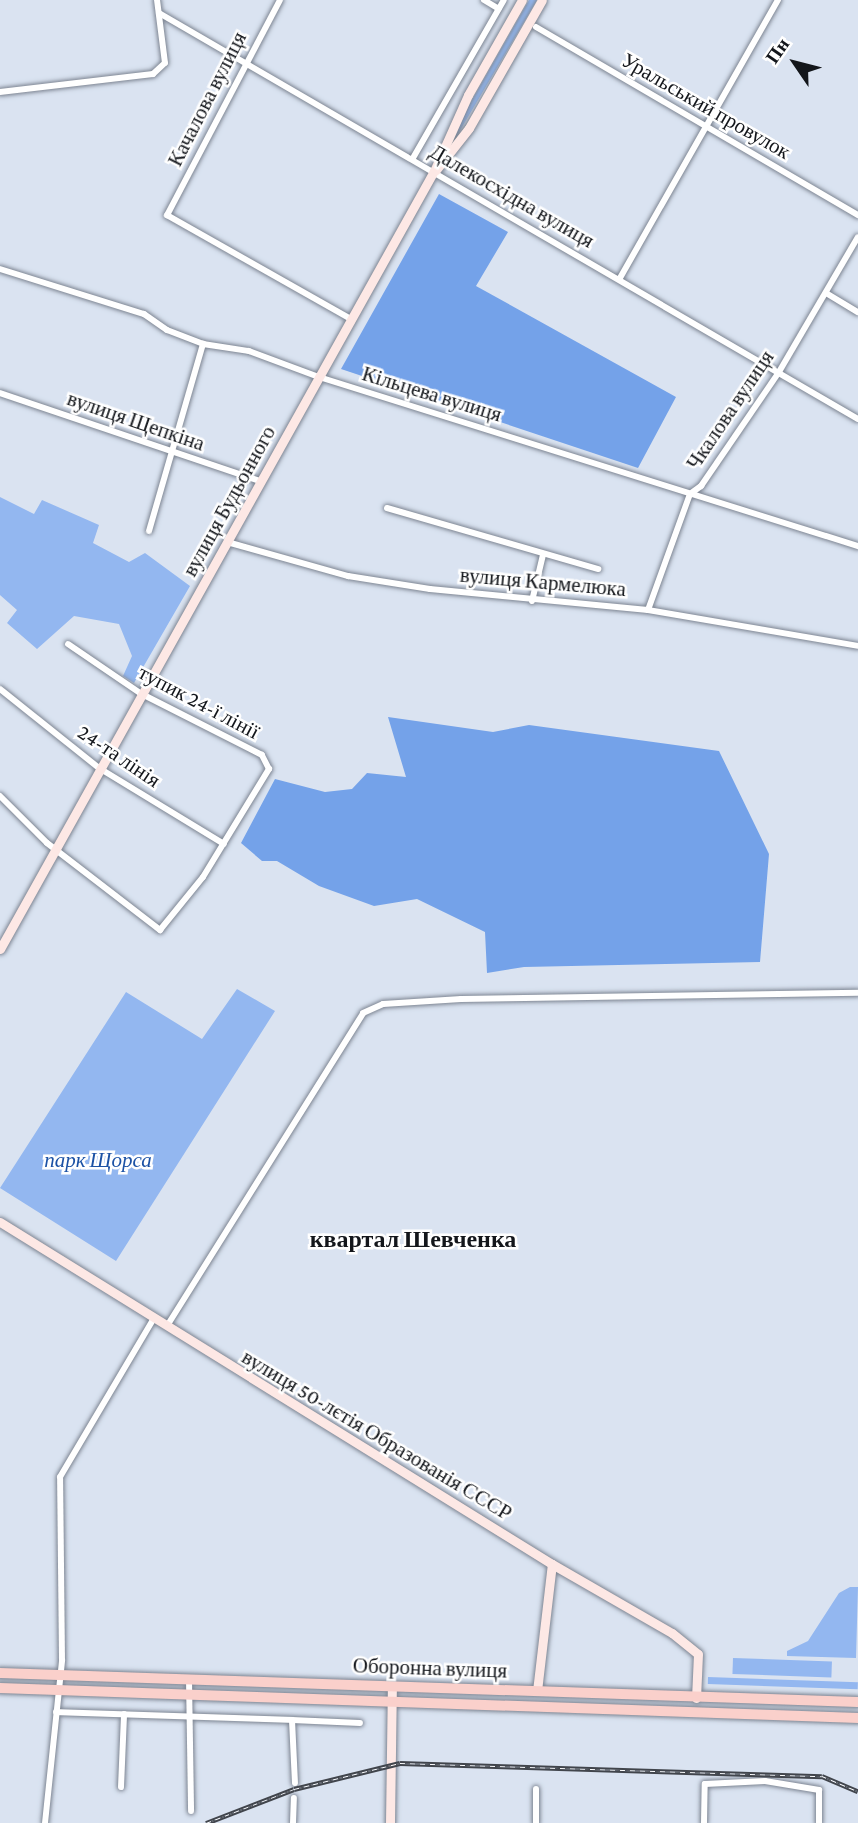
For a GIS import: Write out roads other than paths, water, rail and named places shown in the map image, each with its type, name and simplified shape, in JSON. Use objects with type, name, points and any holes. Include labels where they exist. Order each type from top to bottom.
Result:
[{"type":"main road","name":"вулиця Будьонного","points":[[0,948],[140,693],[434,171],[457,115],[522,0]]},
{"type":"main road","name":"вулиця Будьонного","points":[[434,171],[469,128],[542,0]]},
{"type":"main road","name":"вулиця 50-лєтія Образованія СССР","points":[[0,1222],[693,1649],[699,1660],[696,1698]]},
{"type":"main road","points":[[537,1692],[552,1564]]},
{"type":"main road","name":"Оборонна вулиця","points":[[0,1673],[858,1702]]},
{"type":"main road","points":[[390,1823],[392,1687]]},
{"type":"main road","name":"Оборонна вулиця","points":[[0,1688],[858,1718]]},
{"type":"street","points":[[0,92],[153,74],[164,63],[157,0]]},
{"type":"street","name":"Качалова вулиця","points":[[280,0],[244,60],[167,215],[351,319]]},
{"type":"street","points":[[484,0],[499,9]]},
{"type":"street","points":[[413,159],[504,0]]},
{"type":"street","points":[[620,278],[704,124],[778,0]]},
{"type":"street","name":"Далекосхідна вулиця","points":[[159,13],[620,278],[858,419]]},
{"type":"street","name":"Уральський провулок","points":[[536,27],[858,215]]},
{"type":"street","name":"Чкалова вулиця","points":[[648,610],[690,494],[701,486],[779,372],[858,237]]},
{"type":"street","name":"Кільцева вулиця","points":[[0,269],[144,314],[167,330],[203,344],[249,351],[319,377],[858,545]]},
{"type":"street","points":[[825,293],[858,312]]},
{"type":"street","points":[[149,531],[174,453],[203,344]]},
{"type":"street","name":"вулиця Щепкіна","points":[[0,393],[260,481]]},
{"type":"street","points":[[387,508],[598,569]]},
{"type":"street","name":"вулиця Кармелюка","points":[[227,542],[348,576],[532,601],[648,610],[858,646]]},
{"type":"street","points":[[532,601],[544,555]]},
{"type":"street","name":"тупик 24-ї лінії","points":[[68,644],[140,693],[261,755],[270,764],[224,844]]},
{"type":"street","name":"24-та лінія","points":[[0,689],[99,768],[224,844]]},
{"type":"street","points":[[0,796],[54,848],[160,930],[187,902],[224,844]]},
{"type":"street","points":[[167,1326],[363,1013],[383,1004],[461,999],[858,993]]},
{"type":"street","points":[[45,1823],[59,1675],[60,1477],[154,1318]]},
{"type":"street","points":[[189,1679],[193,1717],[191,1811]]},
{"type":"street","points":[[55,1712],[360,1723]]},
{"type":"street","points":[[121,1787],[124,1714]]},
{"type":"street","points":[[292,1720],[295,1783]]},
{"type":"street","points":[[704,1823],[705,1784],[765,1780],[819,1790],[819,1823]]},
{"type":"street","points":[[536,1789],[536,1823]]},
{"type":"street","points":[[293,1823],[294,1798]]},
{"type":"railway","points":[[206,1823],[294,1789],[400,1763],[822,1776],[858,1791]]},
{"type":"district","name":"квартал Шевченка","points":[[413,1239]]},
{"type":"park label","name":"парк Щорса","points":[[98,1160]]}]
